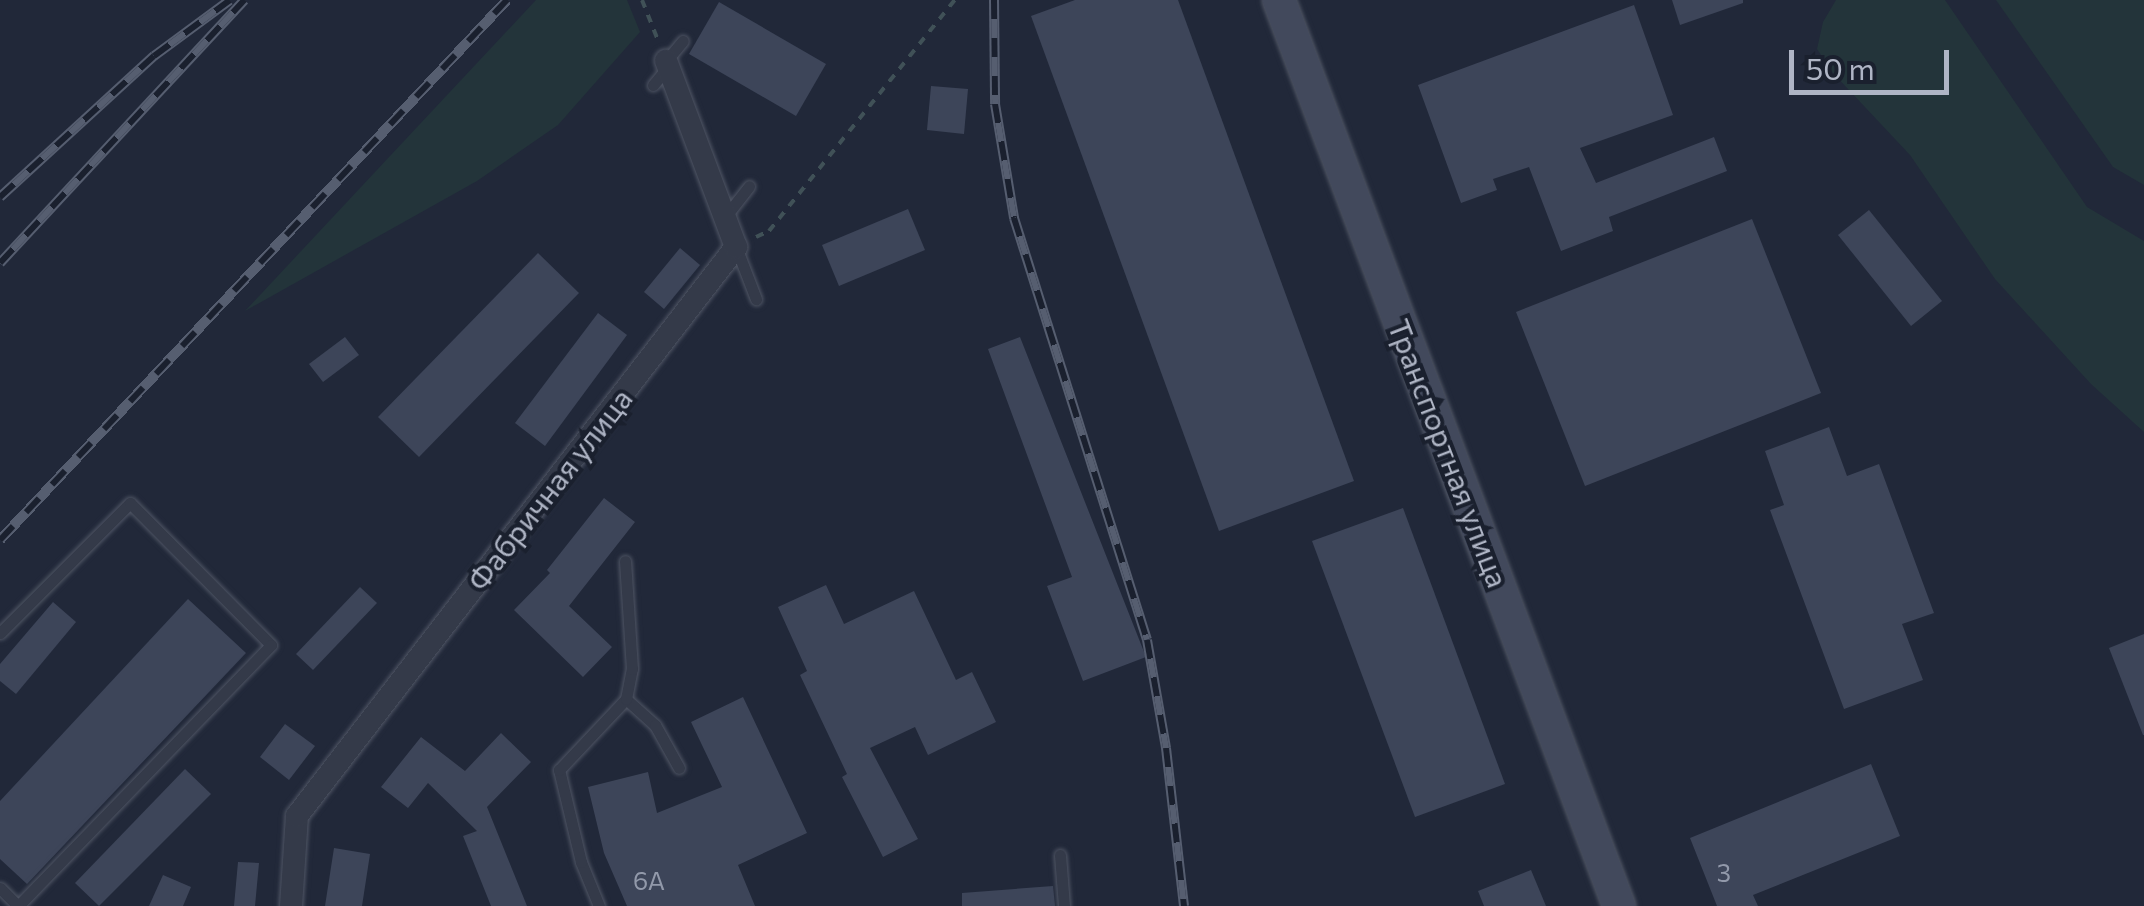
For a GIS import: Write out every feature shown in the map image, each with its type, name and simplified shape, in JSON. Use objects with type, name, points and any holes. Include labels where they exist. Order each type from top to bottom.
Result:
[{"type":"street","name":"Транспортная улица","points":[[1278,0],[1619,906]]},
{"type":"street","points":[[662,71],[736,247]]},
{"type":"street","name":"Фабричная улица","points":[[291,906],[297,816],[591,451],[736,247]]},
{"type":"lane","points":[[662,71],[683,41]]},
{"type":"lane","points":[[724,216],[749,186]]},
{"type":"lane","points":[[736,247],[756,299]]},
{"type":"lane","points":[[0,633],[130,503],[271,644],[18,906],[0,888]]},
{"type":"lane","points":[[598,906],[580,862],[559,770],[626,699],[632,670],[625,562]]},
{"type":"lane","points":[[626,699],[655,725],[679,768]]},
{"type":"lane","points":[[1060,855],[1064,906]]},
{"type":"path","points":[[642,0],[662,71]]},
{"type":"path","points":[[736,247],[768,230],[955,0]]},
{"type":"shaded area","points":[[536,0],[627,0],[640,32],[558,125],[477,181],[245,311]]},
{"type":"shaded area","points":[[1836,0],[1945,0],[2087,207],[2144,241],[2144,432],[2091,384],[1995,279],[1910,155],[1833,73],[1817,49],[1823,22]]},
{"type":"shaded area","points":[[1996,0],[2144,0],[2144,185],[2113,167]]},
{"type":"building","points":[[1075,0],[1178,0],[1354,481],[1219,531],[1031,16]]},
{"type":"building","points":[[1672,0],[1743,0],[1743,3],[1680,25]]},
{"type":"building","points":[[719,2],[826,64],[796,116],[689,54]]},
{"type":"building","points":[[1634,5],[1673,115],[1580,148],[1596,183],[1714,137],[1727,171],[1609,217],[1613,231],[1561,251],[1529,167],[1493,179],[1497,190],[1461,203],[1418,85]]},
{"type":"building","points":[[931,86],[968,89],[964,134],[927,130]]},
{"type":"building","points":[[908,209],[925,250],[839,286],[822,245]]},
{"type":"building","points":[[1869,210],[1942,301],[1911,326],[1838,235]]},
{"type":"building","points":[[1752,219],[1821,393],[1585,486],[1516,312]]},
{"type":"building","points":[[680,248],[700,265],[664,309],[644,292]]},
{"type":"building","points":[[538,253],[579,293],[419,457],[378,417]]},
{"type":"building","points":[[598,313],[627,335],[545,446],[515,423]]},
{"type":"building","points":[[345,337],[359,355],[323,382],[309,364]]},
{"type":"building","points":[[1020,337],[1146,657],[1083,681],[1047,586],[1072,577],[988,349]]},
{"type":"building","points":[[1829,427],[1847,476],[1879,464],[1934,613],[1902,624],[1923,680],[1844,709],[1770,510],[1784,505],[1765,451]]},
{"type":"building","points":[[604,498],[635,522],[569,606],[612,647],[583,677],[514,610],[550,573],[547,570]]},
{"type":"building","points":[[1403,508],[1505,784],[1415,817],[1312,541]]},
{"type":"building","points":[[826,585],[844,624],[914,591],[956,680],[972,672],[996,722],[928,755],[915,727],[870,748],[918,839],[883,857],[842,777],[847,774],[800,675],[807,671],[778,607]]},
{"type":"building","points":[[360,587],[377,603],[313,670],[296,654]]},
{"type":"building","points":[[188,599],[246,653],[27,884],[0,859],[0,801]]},
{"type":"building","points":[[53,602],[76,622],[16,694],[0,681],[0,664]]},
{"type":"building","points":[[2144,634],[2144,735],[2143,735],[2109,648]]},
{"type":"building","points":[[743,697],[807,833],[738,865],[755,906],[627,906],[604,853],[588,787],[648,772],[657,813],[722,787],[691,722]]},
{"type":"building","points":[[285,724],[315,746],[289,780],[260,757]]},
{"type":"building","points":[[501,733],[531,762],[487,807],[527,906],[491,906],[463,836],[477,831],[428,783],[408,808],[381,787],[421,737],[465,771]]},
{"type":"building","points":[[1871,764],[1900,836],[1753,895],[1758,906],[1717,906],[1690,838]]},
{"type":"building","points":[[185,769],[211,794],[99,906],[75,883]]},
{"type":"building","points":[[334,848],[370,854],[362,906],[325,906]]},
{"type":"building","points":[[238,862],[259,863],[255,906],[234,906]]},
{"type":"building","points":[[1531,870],[1546,906],[1484,906],[1478,891]]},
{"type":"building","points":[[163,875],[191,887],[183,906],[149,906]]},
{"type":"building","points":[[1053,886],[1055,906],[962,906],[962,893]]},
{"type":"railway","points":[[0,197],[154,56],[230,0]]},
{"type":"railway","points":[[0,263],[244,0]]},
{"type":"railway","points":[[0,540],[507,0]]},
{"type":"railway","points":[[994,0],[995,104],[1014,218],[1147,640],[1166,748],[1184,906]]}]
